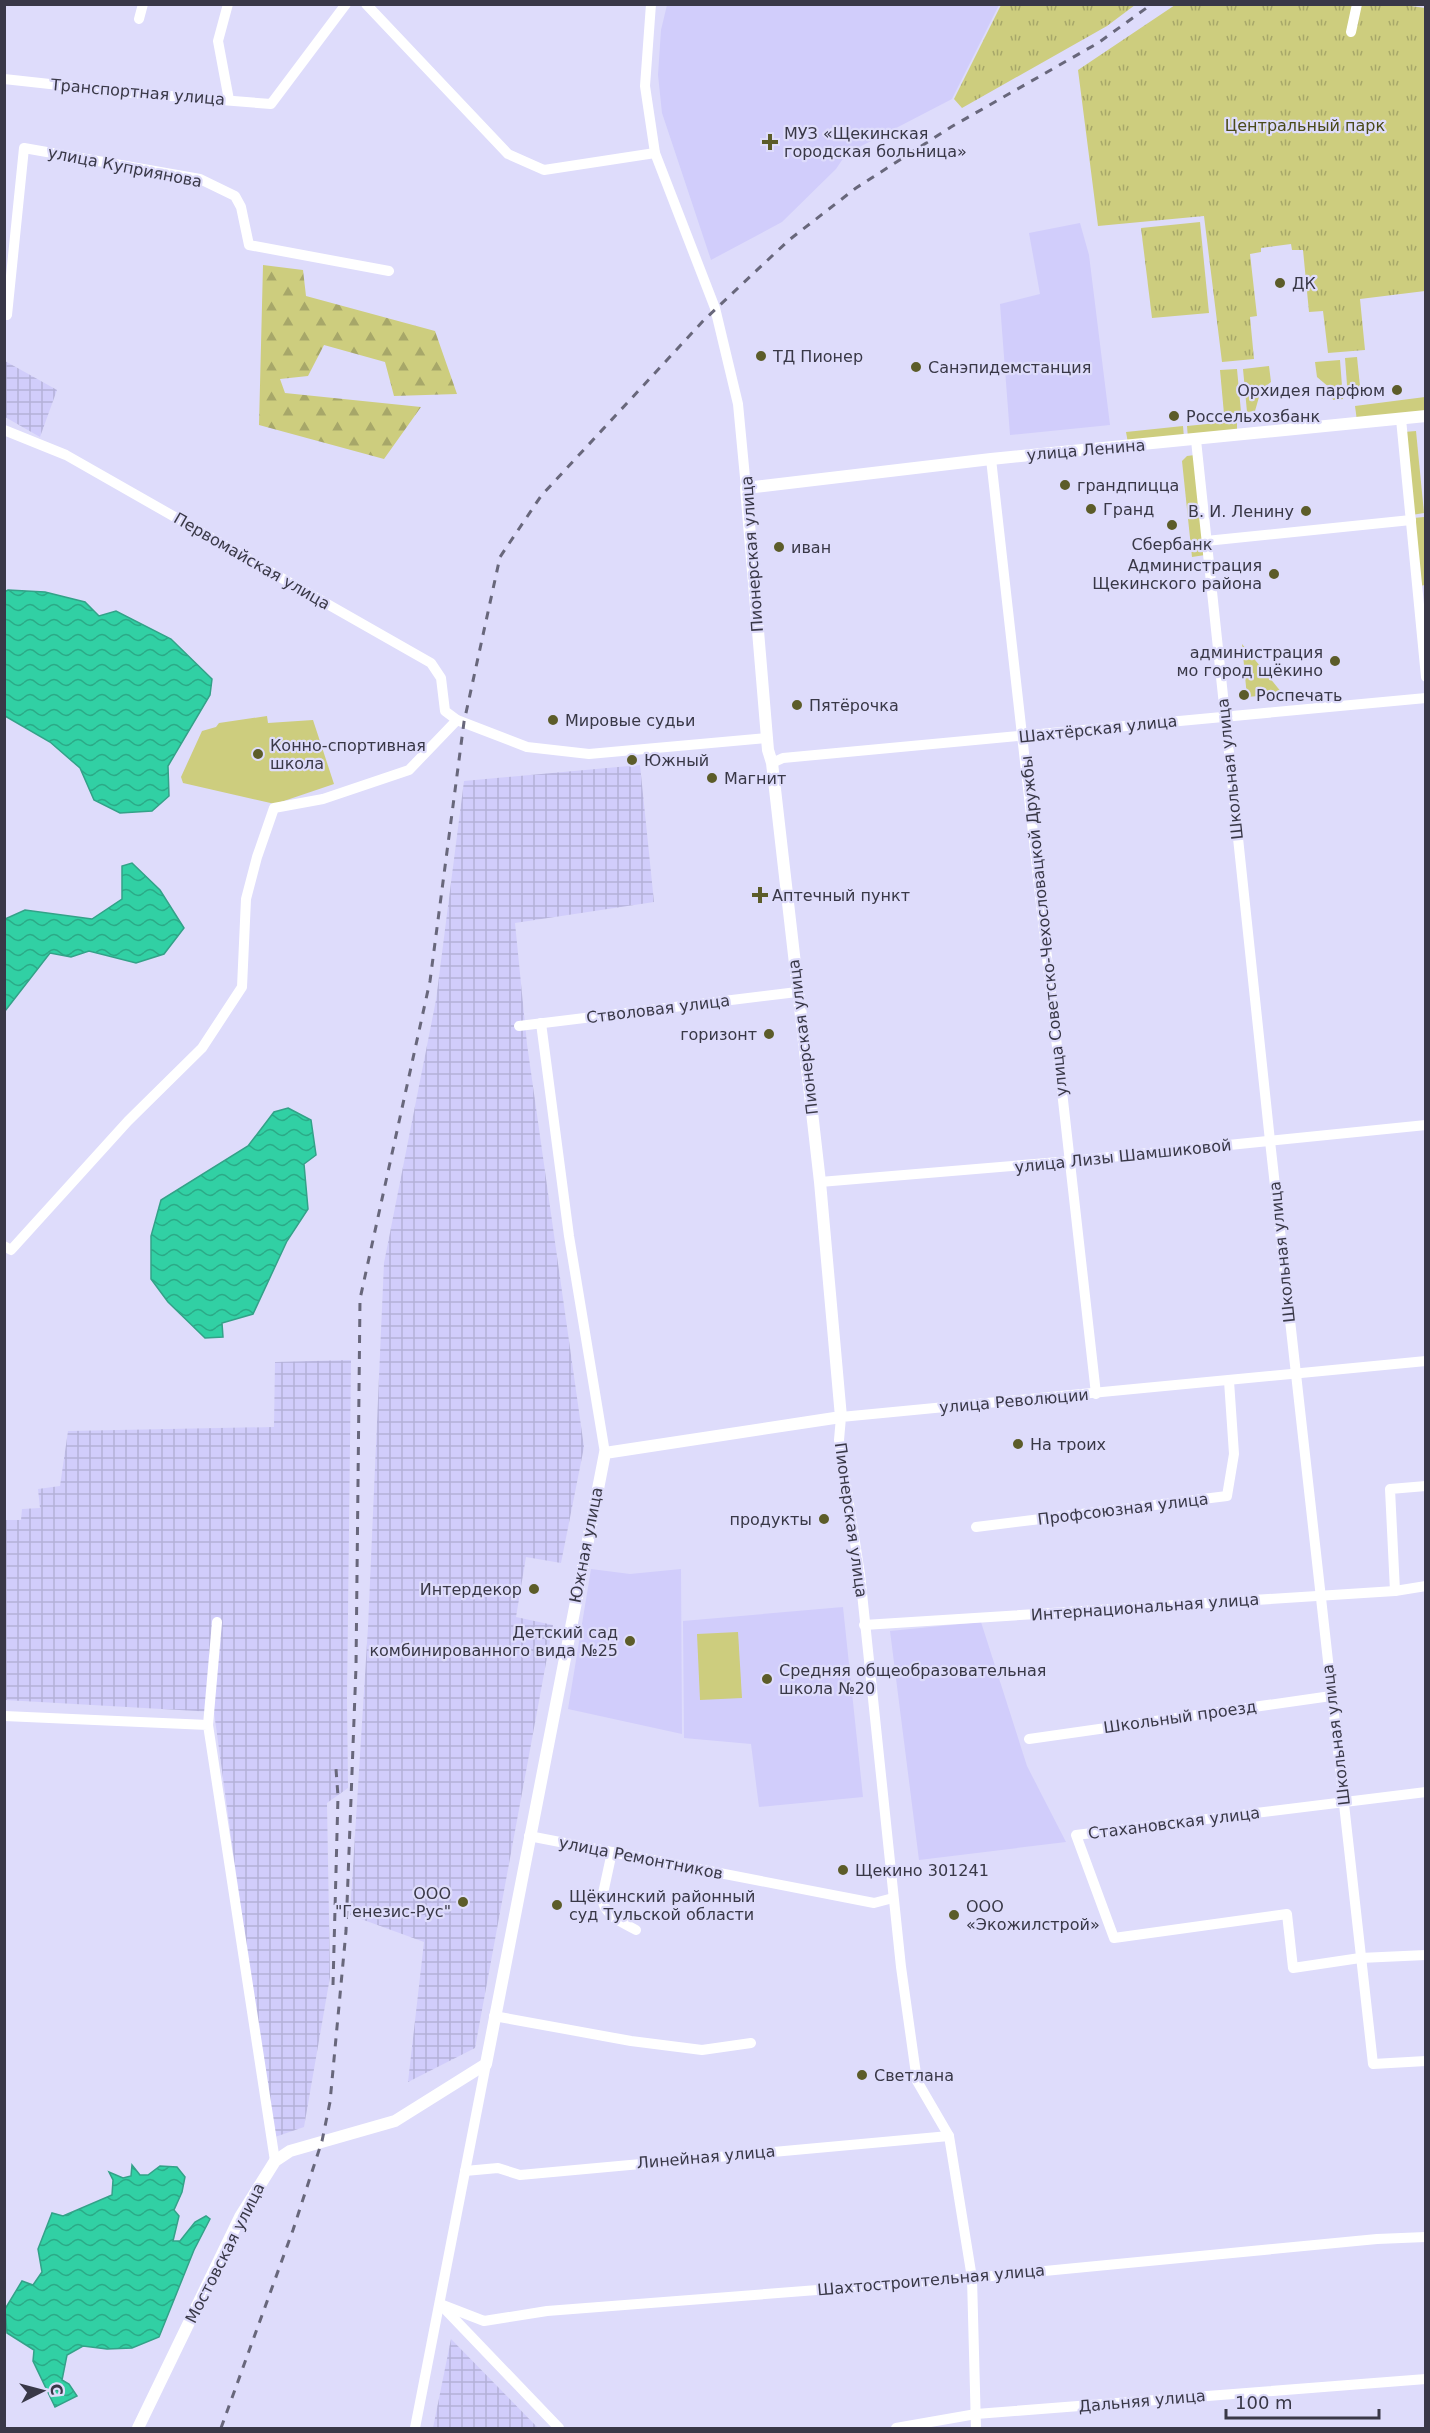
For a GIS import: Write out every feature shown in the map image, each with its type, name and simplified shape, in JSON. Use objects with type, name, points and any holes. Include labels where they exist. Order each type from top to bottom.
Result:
[{"type":"street","points":[[139,19],[142,4]]},
{"type":"street","points":[[228,4],[218,41],[229,100]]},
{"type":"street","name":"Транспортная улица","points":[[4,79],[272,104],[346,4]]},
{"type":"street","points":[[366,4],[508,154],[544,170],[655,153]]},
{"type":"street","name":"Пионерская улица","points":[[651,4],[645,86],[655,153],[715,308],[738,404],[767,738],[772,763],[820,1182],[841,1417],[839,1440],[860,1574],[894,1898],[917,2081],[949,2136]]},
{"type":"street","points":[[1351,32],[1357,4]]},
{"type":"street","name":"улица Куприянова","points":[[4,314],[7,315],[24,148],[200,179],[235,196],[241,207],[249,245],[389,271]]},
{"type":"street","name":"улица Ленина","points":[[746,488],[991,459],[1425,416]]},
{"type":"street","points":[[1401,419],[1425,677]]},
{"type":"street","name":"Первомайская улица","points":[[4,430],[66,455],[431,663],[441,678],[445,711],[461,721]]},
{"type":"street","name":"Школьная улица","points":[[1196,440],[1270,1141],[1373,2064],[1425,2061]]},
{"type":"street","name":"улица Советско-Чехословацкой Дружбы","points":[[991,459],[1096,1394]]},
{"type":"street","points":[[1206,541],[1411,520]]},
{"type":"street","name":"Шахтёрская улица","points":[[772,763],[783,758],[1425,698]]},
{"type":"street","points":[[4,1246],[11,1250],[128,1121],[202,1048],[242,987],[246,899],[256,857],[274,808],[323,800],[409,770],[461,721],[527,747],[589,754],[767,738]]},
{"type":"street","name":"Стволовая улица","points":[[519,1026],[797,992]]},
{"type":"street","name":"Южная улица","points":[[486,2064],[604,1453],[569,1236],[541,1023]]},
{"type":"street","name":"улица Лизы Шамшиковой","points":[[820,1182],[1071,1161],[1425,1125]]},
{"type":"street","name":"улица Революции","points":[[604,1453],[841,1417],[1425,1361]]},
{"type":"street","name":"Профсоюзная улица","points":[[976,1527],[1227,1496],[1234,1454],[1229,1381]]},
{"type":"street","points":[[1395,1591],[1389,1489],[1425,1485]]},
{"type":"street","name":"Интернациональная улица","points":[[864,1625],[1395,1591],[1425,1586]]},
{"type":"street","points":[[217,1622],[208,1725],[274,2161],[290,2151],[394,2121],[486,2064]]},
{"type":"street","name":"Школьный проезд","points":[[1029,1739],[1331,1696]]},
{"type":"street","points":[[4,1716],[208,1725]]},
{"type":"street","name":"Стахановская улица","points":[[1360,1958],[1293,1968],[1287,1914],[1114,1938],[1076,1835],[1425,1792]]},
{"type":"street","name":"улица Ремонтников","points":[[529,1836],[874,1903],[894,1898]]},
{"type":"street","points":[[612,1852],[602,1898],[603,1906],[613,1917],[636,1930]]},
{"type":"street","points":[[1360,1958],[1425,1954]]},
{"type":"street","points":[[494,2016],[631,2041],[702,2050],[751,2043]]},
{"type":"street","points":[[415,2428],[486,2064]]},
{"type":"street","points":[[949,2136],[972,2278],[976,2428]]},
{"type":"street","name":"Линейная улица","points":[[465,2171],[498,2168],[520,2175],[949,2136]]},
{"type":"street","name":"Мостовская улица","points":[[138,2428],[240,2217],[274,2161]]},
{"type":"street","name":"Шахтостроительная улица","points":[[440,2304],[484,2321],[547,2311],[972,2278],[1365,2240],[1425,2237]]},
{"type":"street","points":[[440,2304],[560,2428]]},
{"type":"street","name":"Дальняя улица","points":[[896,2428],[976,2414],[1425,2379]]},
{"type":"shaded area","name":"МУЗ «Щекинская городская больница»","points":[[667,4],[999,5],[952,99],[846,154],[836,169],[782,222],[711,260],[662,113],[658,75],[661,30]]},
{"type":"shaded area","points":[[1080,223],[1089,255],[1110,425],[1010,435],[1000,304],[1040,294],[1029,233]]},
{"type":"shaded area","points":[[5,361],[57,390],[40,437],[5,417]]},
{"type":"shaded area","points":[[640,765],[654,902],[515,923],[527,1044],[584,1447],[561,1563],[526,1557],[516,1617],[553,1625],[475,2048],[408,2082],[424,1942],[350,1915],[368,1627],[384,1263],[436,1000],[464,781]]},
{"type":"shaded area","points":[[351,1360],[348,1788],[327,1803],[330,1977],[304,2127],[272,2138],[214,1712],[5,1700],[4,1520],[21,1520],[22,1509],[40,1508],[38,1489],[60,1486],[68,1431],[274,1427],[275,1362]]},
{"type":"shaded area","name":"Детский сад комбинированного вида №25","points":[[591,1569],[630,1574],[681,1569],[682,1734],[568,1709]]},
{"type":"shaded area","name":"Средняя общеобразовательная школа №20","points":[[843,1607],[863,1797],[759,1807],[751,1744],[684,1738],[683,1621]]},
{"type":"shaded area","points":[[981,1622],[1027,1766],[1066,1842],[919,1860],[890,1631]]},
{"type":"shaded area","points":[[451,2339],[538,2428],[433,2428]]},
{"type":"green space","points":[[1001,4],[1135,5],[1107,26],[962,108],[954,99]]},
{"type":"green space","name":"Центральный парк","points":[[1397,4],[1425,8],[1425,291],[1360,299],[1365,350],[1328,353],[1323,311],[1309,312],[1303,250],[1292,250],[1291,244],[1261,248],[1261,252],[1250,254],[1257,316],[1250,317],[1254,359],[1222,362],[1204,216],[1098,226],[1078,70],[1175,5]]},
{"type":"green space","points":[[1200,222],[1209,313],[1152,318],[1141,228]]},
{"type":"green space","points":[[263,265],[303,270],[306,296],[435,331],[457,394],[394,396],[385,362],[324,345],[308,376],[280,379],[285,393],[421,407],[384,459],[259,425]]},
{"type":"green space","points":[[1357,357],[1361,396],[1348,398],[1345,358]]},
{"type":"green space","points":[[1340,360],[1343,399],[1333,400],[1330,388],[1317,377],[1315,362]]},
{"type":"green space","points":[[1269,366],[1271,382],[1261,390],[1255,411],[1247,412],[1243,369]]},
{"type":"green space","points":[[1237,369],[1241,412],[1224,414],[1220,370]]},
{"type":"green space","points":[[1425,397],[1425,414],[1357,421],[1355,406]]},
{"type":"green space","points":[[1237,421],[1237,432],[1188,438],[1187,426]]},
{"type":"green space","points":[[1183,426],[1184,438],[1128,443],[1126,432]]},
{"type":"green space","points":[[1416,431],[1424,513],[1412,515],[1404,432]]},
{"type":"green space","points":[[1195,455],[1205,555],[1192,557],[1182,461],[1187,456]]},
{"type":"green space","points":[[1424,517],[1425,585],[1419,586],[1413,518]]},
{"type":"green space","points":[[1242,644],[1282,693],[1282,694],[1247,697]]},
{"type":"green space","name":"Конно-спортивная школа","points":[[267,716],[268,723],[313,720],[334,784],[275,804],[183,783],[181,777],[202,731],[216,727],[219,723]]},
{"type":"green space","points":[[738,1632],[742,1698],[700,1700],[697,1634]]},
{"type":"water","points":[[8,590],[45,592],[85,602],[99,616],[116,611],[171,639],[212,679],[210,695],[168,766],[169,796],[152,811],[120,813],[94,800],[80,768],[50,742],[5,716],[4,592]]},
{"type":"water","points":[[132,863],[160,890],[184,928],[164,954],[136,963],[89,951],[71,957],[50,953],[5,1011],[5,919],[25,910],[92,919],[122,899],[122,866]]},
{"type":"water","points":[[288,1108],[311,1120],[316,1155],[304,1164],[308,1209],[287,1241],[253,1314],[222,1323],[223,1337],[205,1338],[168,1302],[151,1279],[151,1236],[161,1200],[248,1146],[274,1112]]},
{"type":"water","points":[[132,2165],[140,2175],[148,2175],[160,2166],[177,2167],[185,2177],[182,2192],[174,2210],[179,2216],[173,2241],[180,2241],[195,2222],[206,2216],[210,2219],[194,2250],[159,2337],[132,2348],[107,2349],[83,2346],[67,2355],[62,2380],[69,2384],[77,2396],[55,2407],[33,2361],[34,2350],[7,2333],[5,2309],[22,2281],[33,2285],[42,2272],[38,2249],[52,2213],[63,2216],[112,2195],[113,2180],[109,2172],[123,2178],[131,2176]]},
{"type":"railway","points":[[221,2428],[293,2230],[322,2141],[330,2102],[346,1931],[356,1667],[360,1299],[430,981],[464,722],[500,557],[541,496],[704,320],[789,240],[856,188],[951,127],[1098,43],[1152,4]]},
{"type":"railway","points":[[333,1985],[338,1796],[336,1769]]},
{"type":"place","name":"МУЗ «Щекинская городская больница»","points":[[770,142]]},
{"type":"place","name":"ДК","points":[[1280,283]]},
{"type":"place","name":"ТД Пионер","points":[[761,356]]},
{"type":"place","name":"Санэпидемстанция","points":[[916,367]]},
{"type":"place","name":"Орхидея парфюм","points":[[1397,390]]},
{"type":"place","name":"Россельхозбанк","points":[[1174,416]]},
{"type":"place","name":"грандпицца","points":[[1065,485]]},
{"type":"place","name":"Гранд","points":[[1091,509]]},
{"type":"place","name":"В. И. Ленину","points":[[1306,511]]},
{"type":"place","name":"Сбербанк","points":[[1172,525]]},
{"type":"place","name":"иван","points":[[779,547]]},
{"type":"place","name":"Администрация Щекинского района","points":[[1274,574]]},
{"type":"place","name":"администрация мо город щёкино","points":[[1335,661]]},
{"type":"place","name":"Роспечать","points":[[1244,695]]},
{"type":"place","name":"Пятёрочка","points":[[797,705]]},
{"type":"place","name":"Мировые судьи","points":[[553,720]]},
{"type":"place","name":"Конно-спортивная школа","points":[[258,754]]},
{"type":"place","name":"Южный","points":[[632,760]]},
{"type":"place","name":"Магнит","points":[[712,778]]},
{"type":"place","name":"Аптечный пункт","points":[[760,895]]},
{"type":"place","name":"горизонт","points":[[769,1034]]},
{"type":"place","name":"На троих","points":[[1018,1444]]},
{"type":"place","name":"продукты","points":[[824,1519]]},
{"type":"place","name":"Интердекор","points":[[534,1589]]},
{"type":"place","name":"Детский сад комбинированного вида №25","points":[[630,1641]]},
{"type":"place","name":"Средняя общеобразовательная школа №20","points":[[767,1679]]},
{"type":"place","name":"Щекино 301241","points":[[843,1870]]},
{"type":"place","name":"ООО \"Генезис-Рус\"","points":[[463,1902]]},
{"type":"place","name":"Щёкинский районный суд Тульской области","points":[[557,1905]]},
{"type":"place","name":"ООО «Экожилстрой»","points":[[954,1915]]},
{"type":"place","name":"Светлана","points":[[862,2075]]}]
